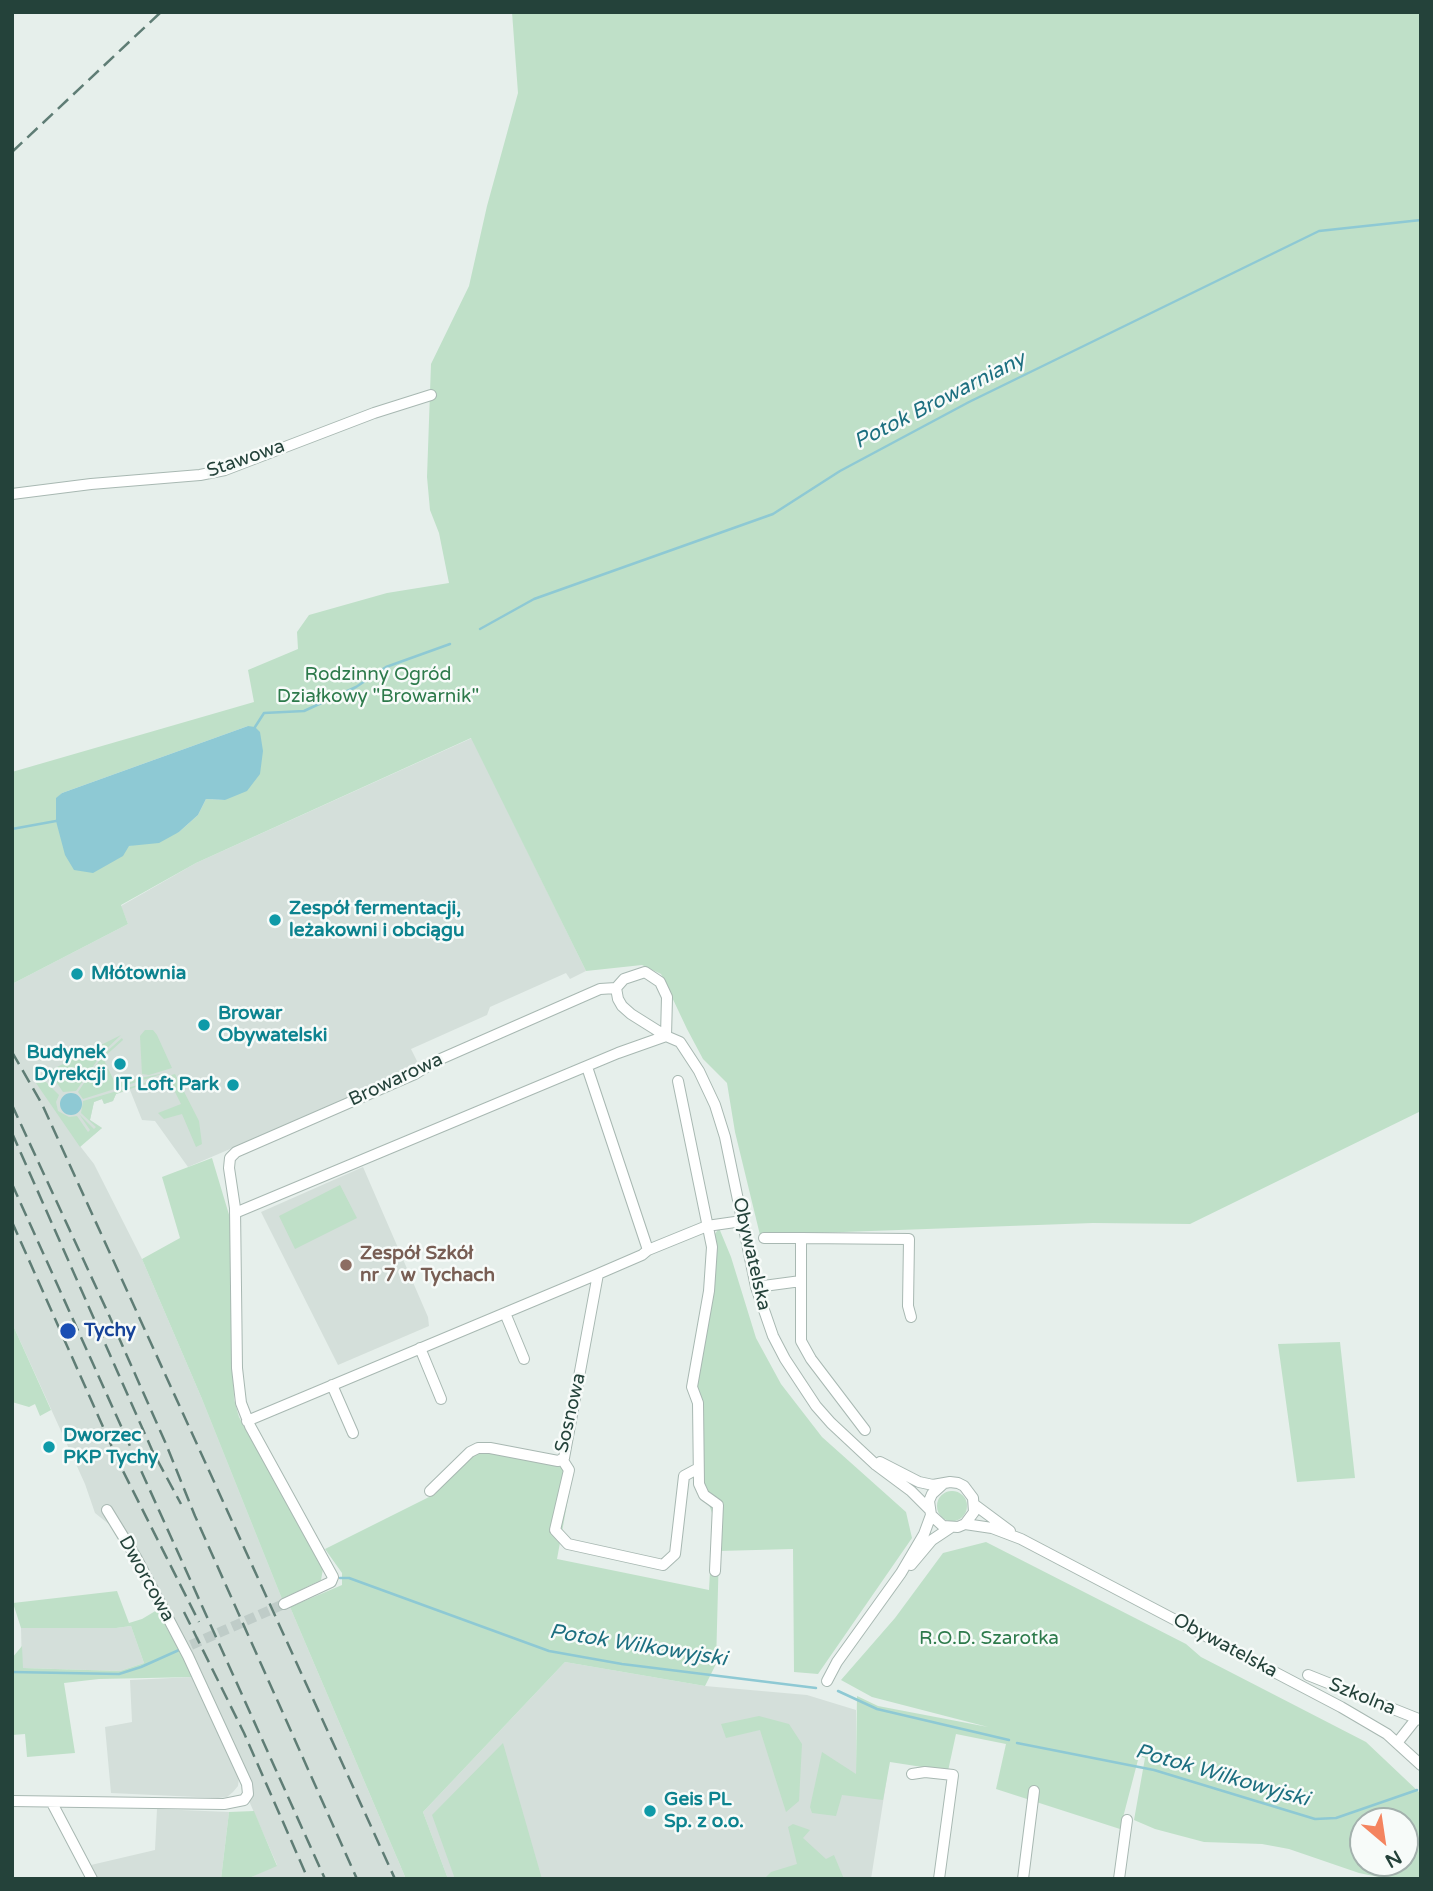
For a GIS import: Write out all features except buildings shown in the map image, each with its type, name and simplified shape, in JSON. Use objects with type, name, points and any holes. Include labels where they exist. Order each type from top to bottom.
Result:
[{"type":"street","name":"Stawowa","points":[[12,494],[217,472],[374,412],[431,395]]},
{"type":"street","points":[[235,1213],[658,1037],[666,1036],[667,997],[658,980],[645,972],[638,973],[624,979],[616,988]]},
{"type":"street","name":"Obywatelska","points":[[616,988],[618,999],[627,1012],[666,1036],[676,1038],[688,1051],[715,1105],[725,1137],[756,1287],[773,1336],[797,1380],[831,1423],[876,1465],[914,1493],[930,1512]]},
{"type":"street","name":"Browarowa","points":[[284,1604],[331,1583],[333,1577],[247,1421],[240,1403],[235,1213],[228,1162],[236,1152],[415,1074],[436,1061],[600,989],[616,988]]},
{"type":"street","points":[[587,1067],[648,1250]]},
{"type":"street","name":"Obywatelska","points":[[678,1081],[712,1247],[709,1291],[692,1387],[698,1403],[697,1469]]},
{"type":"street","points":[[247,1421],[707,1226],[742,1221]]},
{"type":"street","points":[[764,1238],[909,1238],[908,1306],[911,1317]]},
{"type":"street","points":[[801,1238],[802,1341],[811,1359],[865,1430]]},
{"type":"street","name":"Sosnowa","points":[[430,1491],[470,1452],[478,1448],[562,1460],[580,1379],[598,1274]]},
{"type":"street","points":[[756,1287],[801,1281]]},
{"type":"street","points":[[505,1313],[524,1359]]},
{"type":"street","points":[[419,1348],[441,1399]]},
{"type":"street","points":[[332,1385],[353,1433]]},
{"type":"street","name":"Obywatelska","points":[[868,1457],[919,1482],[943,1484]]},
{"type":"street","points":[[562,1460],[569,1470],[555,1530],[568,1544],[663,1565],[675,1554],[684,1476],[697,1469],[698,1484],[704,1495],[718,1505],[715,1571]]},
{"type":"street","points":[[827,1681],[837,1662],[901,1573],[924,1535],[932,1494],[943,1484],[958,1483],[964,1486],[970,1491],[975,1505],[974,1512],[965,1524],[950,1528],[932,1540],[901,1573]]},
{"type":"street","name":"Obywatelska","points":[[975,1505],[1021,1539]]},
{"type":"street","name":"Dworcowa","points":[[12,1801],[234,1804],[246,1797],[248,1786],[187,1647],[107,1510]]},
{"type":"street","points":[[930,1512],[936,1522],[950,1528]]},
{"type":"street","name":"Obywatelska","points":[[965,1524],[992,1528],[1021,1539],[1341,1707],[1371,1723],[1397,1742],[1421,1765]]},
{"type":"street","name":"Szkolna","points":[[1308,1675],[1419,1719],[1397,1742]]},
{"type":"street","points":[[912,1774],[925,1772],[953,1775],[939,1879]]},
{"type":"street","points":[[1023,1879],[1034,1791]]},
{"type":"street","points":[[52,1802],[92,1879]]},
{"type":"street","points":[[1119,1879],[1127,1820]]},
{"type":"shaded area","points":[[472,738],[586,971],[570,979],[566,973],[490,1007],[487,1015],[411,1049],[417,1061],[414,1069],[408,1073],[188,1167],[155,1121],[142,1120],[130,1090],[116,1094],[113,1101],[104,1104],[102,1099],[94,1102],[90,1120],[102,1128],[80,1146],[94,1164],[142,1259],[202,1399],[282,1599],[290,1607],[406,1879],[247,1879],[277,1865],[239,1778],[238,1786],[227,1797],[111,1793],[105,1727],[132,1722],[130,1680],[193,1677],[151,1599],[150,1589],[121,1540],[110,1525],[95,1513],[85,1484],[12,1323],[12,984],[128,924],[121,906],[196,863]]},
{"type":"shaded area","name":"Zespół Szkół nr 7 w Tychach","points":[[363,1167],[428,1317],[429,1326],[338,1365],[261,1212]]},
{"type":"shaded area","points":[[131,1626],[144,1663],[120,1671],[22,1668],[21,1628]]},
{"type":"shaded area","points":[[565,1662],[705,1686],[807,1695],[856,1710],[856,1775],[887,1777],[871,1879],[448,1879],[423,1812]]},
{"type":"shaded area","points":[[157,1809],[229,1812],[221,1879],[98,1879],[91,1865],[155,1850]]},
{"type":"green space","name":"Rodzinny Ogród Działkowy \"Browarnik\"","points":[[512,12],[1421,12],[1421,1111],[1190,1224],[1093,1223],[760,1235],[735,1132],[727,1083],[703,1059],[661,974],[642,965],[586,971],[471,738],[196,863],[121,905],[128,924],[12,984],[12,772],[254,702],[248,670],[298,649],[297,632],[309,615],[387,593],[449,583],[439,533],[430,510],[427,477],[431,364],[469,286],[487,206],[518,93]],"holes":[[[248,726],[225,800],[206,799],[198,815],[179,832],[129,846],[57,798],[62,793]]]},
{"type":"green space","points":[[145,1030],[153,1030],[157,1035],[172,1068],[149,1075],[142,1074],[140,1036]]},
{"type":"green space","points":[[121,1035],[103,1052],[76,1091],[63,1092],[49,1071]]},
{"type":"green space","points":[[122,1038],[123,1040],[103,1058],[115,1083],[165,1073],[83,1099],[78,1092],[105,1053]]},
{"type":"green space","points":[[175,1074],[199,1121],[202,1144],[196,1147],[182,1114],[164,1119],[158,1113],[181,1104],[172,1086],[159,1079],[116,1094],[113,1101],[104,1104],[102,1099],[94,1102],[90,1120],[102,1128],[80,1147],[36,1083],[41,1077],[59,1095],[56,1102],[58,1111],[69,1117],[77,1116],[88,1132],[90,1130],[79,1114],[94,1129],[96,1127],[81,1113],[83,1101]]},
{"type":"green space","points":[[212,1158],[230,1218],[234,1399],[239,1417],[323,1569],[321,1580],[282,1599],[202,1399],[142,1259],[180,1238],[162,1177]]},
{"type":"green space","points":[[340,1185],[357,1218],[295,1249],[279,1216]]},
{"type":"green space","points":[[719,1228],[731,1257],[756,1338],[781,1384],[822,1437],[906,1512],[912,1538],[818,1674],[794,1672],[793,1549],[719,1551],[716,1664],[705,1686],[565,1662],[423,1812],[448,1879],[406,1879],[290,1607],[342,1585],[342,1573],[325,1549],[435,1494],[472,1456],[491,1452],[574,1466],[557,1559],[709,1590],[713,1516],[701,1481],[697,1390],[713,1292],[715,1234]]},
{"type":"green space","points":[[12,1323],[51,1410],[40,1416],[35,1404],[29,1407],[12,1402]]},
{"type":"green space","points":[[1340,1342],[1355,1478],[1297,1482],[1278,1344]]},
{"type":"green space","points":[[952,1491],[963,1495],[967,1506],[963,1517],[952,1521],[941,1517],[937,1506],[941,1495]]},
{"type":"green space","name":"R.O.D. Szarotka","points":[[986,1542],[1186,1644],[1201,1657],[1366,1742],[1421,1794],[1421,1879],[1378,1877],[1419,1877],[1419,1807],[1349,1807],[1349,1870],[1289,1849],[1262,1844],[1204,1842],[1155,1829],[1134,1820],[1145,1758],[1139,1756],[1120,1829],[996,1789],[1006,1744],[956,1734],[948,1771],[890,1762],[883,1800],[842,1795],[836,1816],[812,1813],[810,1807],[822,1752],[856,1774],[857,1696],[878,1706],[988,1727],[872,1697],[841,1680],[895,1618],[943,1553]]},
{"type":"green space","points":[[117,1591],[129,1623],[157,1610],[194,1677],[99,1679],[64,1683],[75,1753],[27,1757],[25,1734],[12,1735],[12,1658],[22,1646],[23,1668],[120,1671],[144,1663],[131,1626],[21,1628],[13,1603]]},
{"type":"green space","points":[[759,1716],[789,1724],[802,1744],[799,1801],[786,1812],[760,1730],[726,1738],[721,1724]]},
{"type":"green space","points":[[503,1743],[542,1879],[455,1879],[432,1815]]},
{"type":"green space","points":[[254,1811],[277,1866],[247,1879],[221,1879],[229,1812]]},
{"type":"green space","points":[[793,1824],[810,1830],[803,1838],[826,1859],[834,1855],[844,1879],[764,1879],[771,1872],[797,1864],[788,1827]]},
{"type":"water","points":[[248,726],[255,727],[260,732],[263,751],[260,774],[247,791],[225,800],[206,799],[198,815],[179,832],[159,843],[129,846],[123,856],[93,873],[74,870],[65,855],[56,821],[56,798],[62,793]]},
{"type":"water","points":[[71,1093],[79,1096],[82,1104],[79,1112],[71,1115],[63,1112],[60,1104],[63,1096]]},
{"type":"waterway","name":"Potok Browarniany","points":[[480,629],[534,599],[773,514],[840,471],[969,402],[1319,231],[1421,220]]},
{"type":"waterway","name":"Potok Browarniany","points":[[255,727],[264,713],[304,711],[356,687],[386,667],[450,644]]},
{"type":"waterway","points":[[12,829],[56,821]]},
{"type":"waterway","name":"Potok Wilkowyjski","points":[[340,1578],[349,1578],[549,1651],[622,1664],[816,1688]]},
{"type":"waterway","name":"Potok Wilkowyjski","points":[[12,1672],[119,1674],[179,1650]]},
{"type":"waterway","name":"Potok Wilkowyjski","points":[[838,1691],[877,1709],[1009,1740]]},
{"type":"waterway","name":"Potok Wilkowyjski","points":[[1017,1743],[1154,1770],[1315,1819],[1336,1818],[1417,1790]]},
{"type":"tunnel","points":[[191,1645],[284,1604]]},
{"type":"railway","points":[[12,152],[161,12]]},
{"type":"railway","points":[[12,1052],[42,1104],[395,1879]]},
{"type":"railway","points":[[12,1105],[108,1313],[195,1516],[357,1879]]},
{"type":"railway","points":[[12,1133],[152,1450],[181,1504]]},
{"type":"railway","points":[[12,1184],[325,1879]]},
{"type":"railway","points":[[12,1222],[120,1465],[199,1622]]},
{"type":"railway","points":[[184,1612],[244,1733],[308,1879]]},
{"type":"place","name":"Zespół fermentacji, leżakowni i obciągu","points":[[275,920]]},
{"type":"place","name":"Młótownia","points":[[77,974]]},
{"type":"place","name":"Browar Obywatelski","points":[[204,1025]]},
{"type":"place","name":"Budynek Dyrekcji","points":[[120,1064]]},
{"type":"place","name":"IT Loft Park","points":[[233,1085]]},
{"type":"place","name":"Zespół Szkół nr 7 w Tychach","points":[[346,1265]]},
{"type":"place","name":"Tychy","points":[[68,1331]]},
{"type":"place","name":"Dworzec PKP Tychy","points":[[49,1447]]},
{"type":"place","name":"Geis PL Sp. z o.o.","points":[[650,1811]]}]
